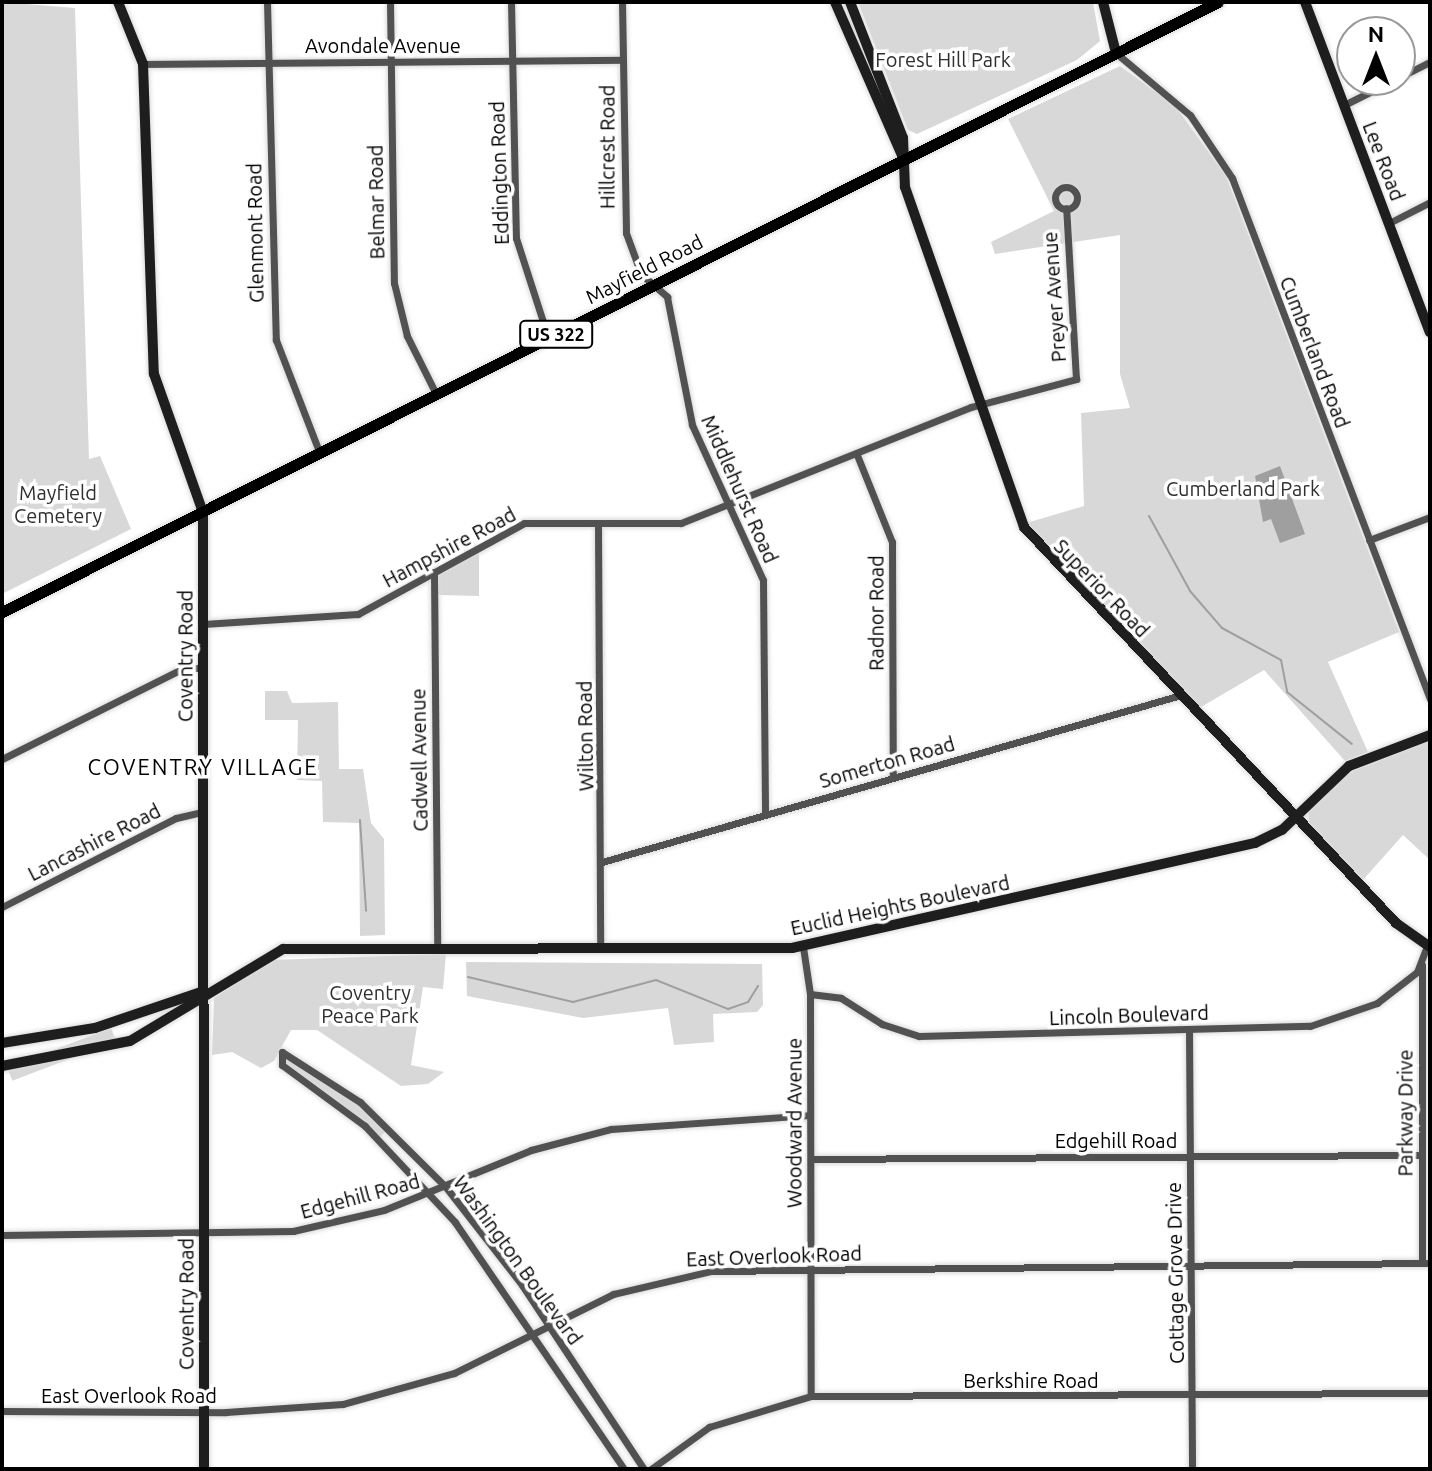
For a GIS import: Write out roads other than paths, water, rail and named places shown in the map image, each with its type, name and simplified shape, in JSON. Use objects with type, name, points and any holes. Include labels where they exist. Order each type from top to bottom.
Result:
[{"type":"main road","name":"Mayfield Road","points":[[2,612],[1218,2]]},
{"type":"street","name":"Coventry Road","points":[[118,2],[143,64],[154,374],[203,512],[204,1469]]},
{"type":"street","name":"Glenmont Road","points":[[267,2],[276,340],[320,454]]},
{"type":"street","name":"Belmar Road","points":[[390,2],[394,283],[407,336],[436,394]]},
{"type":"street","name":"Eddington Road","points":[[511,2],[516,238],[548,337]]},
{"type":"street","name":"Hillcrest Road","points":[[622,2],[624,223],[651,286]]},
{"type":"street","name":"Superior Road","points":[[835,2],[871,93],[903,158]]},
{"type":"street","name":"Superior Road","points":[[850,2],[884,89],[903,158],[905,187],[1024,527],[1295,816],[1428,946]]},
{"type":"street","points":[[1103,2],[1116,53]]},
{"type":"street","name":"Lee Road","points":[[1305,2],[1430,332]]},
{"type":"street","points":[[847,29],[859,24]]},
{"type":"street","name":"Cumberland Road","points":[[1116,53],[1190,115],[1232,178],[1430,699]]},
{"type":"street","name":"Avondale Avenue","points":[[143,64],[623,60]]},
{"type":"street","points":[[871,93],[884,89]]},
{"type":"street","points":[[1344,105],[1362,96]]},
{"type":"street","points":[[1389,223],[1430,202]]},
{"type":"street","name":"Preyer Avenue","points":[[979,405],[1076,379],[1066,208]]},
{"type":"street","name":"Middlehurst Road","points":[[651,286],[667,297],[682,392],[728,505],[763,580],[765,813]]},
{"type":"street","name":"Hampshire Road","points":[[203,624],[348,616],[524,523],[681,523],[979,405]]},
{"type":"street","name":"Radnor Road","points":[[857,455],[892,542],[893,777]]},
{"type":"street","points":[[1369,540],[1430,517]]},
{"type":"street","name":"Wilton Road","points":[[598,524],[602,862],[600,947]]},
{"type":"street","name":"Cadwell Avenue","points":[[434,572],[437,947]]},
{"type":"street","points":[[2,759],[184,668],[203,668]]},
{"type":"street","name":"Somerton Road","points":[[602,862],[1181,695]]},
{"type":"street","name":"Euclid Heights Boulevard","points":[[2,1043],[95,1028],[203,992],[283,949],[803,947],[1255,843],[1295,816],[1349,766],[1430,735]]},
{"type":"street","name":"Lancashire Road","points":[[2,907],[176,818],[202,812]]},
{"type":"street","points":[[1422,963],[1428,946]]},
{"type":"street","name":"Woodward Avenue","points":[[803,947],[810,994],[811,1396]]},
{"type":"street","name":"Lincoln Boulevard","points":[[810,994],[841,998],[882,1024],[919,1036],[1189,1029],[1343,1019],[1377,1003],[1422,963]]},
{"type":"street","name":"Parkway Drive","points":[[1422,963],[1426,1097],[1421,1155],[1426,1263]]},
{"type":"street","name":"Euclid Heights Boulevard","points":[[2,1066],[112,1048],[167,1021],[203,992]]},
{"type":"street","name":"Cottage Grove Drive","points":[[1189,1029],[1192,1469]]},
{"type":"street","name":"Washington Boulevard","points":[[624,1469],[534,1333],[429,1194],[348,1111],[282,1065],[282,1052],[360,1102],[445,1186],[549,1325],[644,1469]]},
{"type":"street","name":"Edgehill Road","points":[[2,1235],[203,1236],[333,1224],[429,1194],[531,1150],[611,1129],[810,1115]]},
{"type":"street","name":"Edgehill Road","points":[[811,1159],[1421,1155]]},
{"type":"street","name":"East Overlook Road","points":[[2,1411],[204,1412],[373,1398],[454,1373],[613,1294],[673,1276],[811,1269],[1426,1263]]},
{"type":"street","name":"Berkshire Road","points":[[651,1469],[709,1427],[811,1396],[1430,1393]]},
{"type":"waterway","points":[[1149,516],[1190,591],[1222,628],[1281,660],[1287,692],[1352,744]]},
{"type":"waterway","points":[[360,820],[366,911]]},
{"type":"waterway","points":[[468,977],[573,1002],[656,980],[728,1009],[748,1002],[758,986]]},
{"type":"district","name":"COVENTRY VILLAGE","points":[[203,767]]},
{"type":"park label","name":"Forest Hill Park","points":[[943,59]]},
{"type":"park label","name":"Cumberland Park","points":[[1243,488]]},
{"type":"park label","name":"Mayfield Cemetery","points":[[58,504]]},
{"type":"park label","name":"Coventry Peace Park","points":[[370,1004]]}]
